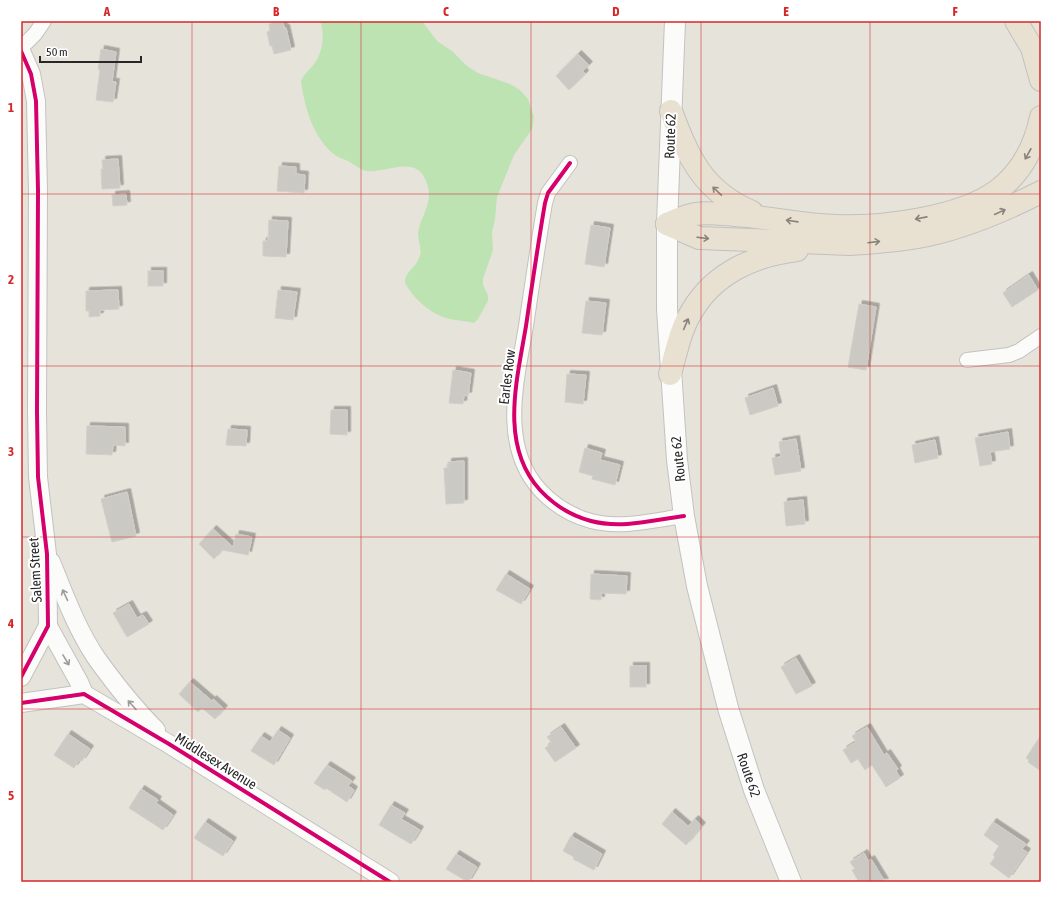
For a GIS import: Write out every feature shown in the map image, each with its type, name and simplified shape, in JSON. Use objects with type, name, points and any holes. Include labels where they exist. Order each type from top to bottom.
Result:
[{"type":"highway","points":[[1016,21],[1032,48],[1041,80]]},
{"type":"highway","points":[[671,111],[684,146],[706,180],[728,200],[762,217]]},
{"type":"highway","points":[[666,224],[682,218],[706,213],[762,217],[819,225],[853,226],[904,222],[959,209],[992,194],[1016,172],[1033,145],[1041,117]]},
{"type":"highway","points":[[670,374],[682,332],[692,311],[708,290],[724,276],[748,262],[768,255],[916,237],[951,229],[993,215],[1041,192]]},
{"type":"highway","points":[[666,224],[699,238],[850,244]]},
{"type":"main road","name":"Route 62","points":[[675,21],[666,224],[667,309],[670,374],[677,460],[684,516],[697,586],[728,708],[754,790],[791,882]]},
{"type":"street","points":[[21,48],[35,34],[44,21]]},
{"type":"street","name":"Salem Street","points":[[21,51],[32,74],[36,101],[38,192],[38,477],[48,554],[48,626],[21,677]]},
{"type":"street","name":"Earles Row","points":[[570,163],[548,193],[545,203],[521,352],[514,410],[514,437],[518,450],[528,475],[545,496],[561,508],[579,517],[592,521],[618,524],[684,516]]},
{"type":"street","points":[[967,360],[1009,355],[1019,351],[1041,336]]},
{"type":"street","name":"Middlesex Avenue","points":[[48,554],[86,640],[97,658],[130,703],[169,744]]},
{"type":"street","points":[[48,626],[77,633],[86,640]]},
{"type":"street","points":[[48,626],[80,682],[84,694]]},
{"type":"street","points":[[84,694],[97,658]]},
{"type":"street","points":[[21,704],[84,694]]},
{"type":"street","name":"Middlesex Avenue","points":[[84,694],[169,744],[390,882]]},
{"type":"green space","points":[[320,21],[422,21],[437,41],[452,51],[467,66],[478,73],[510,84],[520,90],[528,99],[534,117],[532,129],[514,155],[497,197],[495,220],[492,232],[493,250],[483,279],[483,285],[488,295],[488,301],[478,319],[474,323],[440,316],[426,308],[414,296],[405,283],[408,273],[417,262],[420,255],[418,234],[429,199],[428,187],[424,176],[418,170],[411,167],[376,171],[367,171],[362,169],[335,155],[327,148],[311,122],[301,82],[317,60],[321,49],[323,37]]},
{"type":"building","points":[[283,21],[291,50],[274,54],[272,46],[270,46],[267,32],[270,31],[269,24]]},
{"type":"building","points":[[101,49],[116,52],[112,82],[116,82],[113,102],[96,100]]},
{"type":"building","points":[[578,54],[589,65],[583,71],[585,74],[569,90],[556,76]]},
{"type":"building","points":[[118,159],[120,188],[102,189],[102,160]]},
{"type":"building","points":[[279,166],[296,167],[296,174],[305,175],[304,193],[277,191]]},
{"type":"building","points":[[126,194],[127,205],[113,206],[112,195]]},
{"type":"building","points":[[269,220],[288,221],[286,257],[263,256],[263,241],[268,241]]},
{"type":"building","points":[[591,225],[610,228],[604,267],[585,264]]},
{"type":"building","points":[[148,271],[163,271],[163,286],[148,286]]},
{"type":"building","points":[[1029,275],[1038,290],[1012,307],[1003,293]]},
{"type":"building","points":[[118,290],[119,309],[100,310],[100,316],[89,317],[89,311],[86,311],[86,291]]},
{"type":"building","points":[[278,290],[297,292],[293,320],[275,318]]},
{"type":"building","points":[[586,301],[606,303],[602,335],[582,333]]},
{"type":"building","points":[[859,304],[876,307],[866,370],[848,367]]},
{"type":"building","points":[[453,370],[471,373],[468,396],[464,395],[463,404],[449,403]]},
{"type":"building","points":[[567,374],[586,375],[583,404],[565,402]]},
{"type":"building","points":[[773,388],[778,406],[750,415],[745,398]]},
{"type":"building","points":[[331,410],[347,410],[347,435],[330,434]]},
{"type":"building","points":[[87,426],[125,427],[125,446],[113,445],[112,455],[86,454]]},
{"type":"building","points":[[228,429],[247,430],[246,446],[226,445]]},
{"type":"building","points":[[1008,432],[1010,449],[990,452],[992,464],[980,466],[975,438]]},
{"type":"building","points":[[796,439],[801,471],[775,475],[772,458],[781,457],[779,442]]},
{"type":"building","points":[[935,440],[938,458],[915,463],[912,445]]},
{"type":"building","points":[[585,448],[602,453],[600,460],[620,465],[615,485],[592,479],[593,476],[579,472]]},
{"type":"building","points":[[464,461],[464,503],[446,504],[444,468],[448,468],[448,462]]},
{"type":"building","points":[[127,492],[136,536],[112,542],[101,499]]},
{"type":"building","points":[[803,500],[805,524],[786,526],[784,502]]},
{"type":"building","points":[[213,529],[233,547],[236,534],[252,537],[248,555],[222,550],[214,559],[199,544]]},
{"type":"building","points":[[506,574],[530,589],[521,604],[496,590]]},
{"type":"building","points":[[591,574],[627,576],[626,594],[601,593],[601,600],[590,599]]},
{"type":"building","points":[[129,604],[137,618],[143,615],[149,624],[127,637],[113,613]]},
{"type":"building","points":[[796,658],[812,686],[796,694],[781,667]]},
{"type":"building","points":[[630,666],[646,666],[646,687],[630,687]]},
{"type":"building","points":[[190,682],[224,709],[215,719],[202,708],[198,712],[179,694]]},
{"type":"building","points":[[561,727],[576,748],[555,762],[545,748],[552,743],[547,737]]},
{"type":"building","points":[[867,727],[884,755],[887,753],[898,769],[896,771],[900,778],[886,787],[872,765],[865,770],[858,759],[851,763],[843,750],[856,742],[852,736]]},
{"type":"building","points":[[278,730],[290,738],[274,765],[251,751],[261,736],[270,742]]},
{"type":"building","points":[[68,734],[90,749],[82,761],[79,760],[74,768],[54,755]]},
{"type":"building","points":[[1041,735],[1041,771],[1028,762],[1029,760],[1026,758]]},
{"type":"building","points":[[327,765],[352,781],[348,786],[354,790],[347,802],[326,788],[325,790],[314,783]]},
{"type":"building","points":[[141,789],[158,800],[156,803],[173,815],[163,830],[129,808]]},
{"type":"building","points":[[391,805],[405,813],[401,819],[420,830],[411,844],[379,825]]},
{"type":"building","points":[[672,812],[688,826],[695,819],[702,826],[686,845],[662,824]]},
{"type":"building","points":[[205,822],[233,841],[223,856],[194,838]]},
{"type":"building","points":[[993,822],[1026,844],[1022,849],[1027,852],[1009,878],[990,864],[995,857],[993,855],[999,846],[984,835]]},
{"type":"building","points":[[571,836],[602,854],[594,870],[573,859],[574,857],[563,851]]},
{"type":"building","points":[[864,853],[868,861],[871,859],[885,882],[859,882],[852,870],[855,869],[850,862]]},
{"type":"building","points":[[456,854],[477,867],[468,882],[446,869]]},
{"type":"cycle path","points":[[21,51],[31,74],[36,101],[38,191],[38,477],[47,554],[48,626],[21,677]]},
{"type":"cycle path","points":[[570,163],[548,193],[545,203],[516,390],[514,411],[515,433],[519,453],[527,472],[540,490],[564,509],[584,519],[602,523],[626,524],[684,516]]},
{"type":"cycle path","points":[[21,703],[84,694],[169,744],[390,882]]}]
